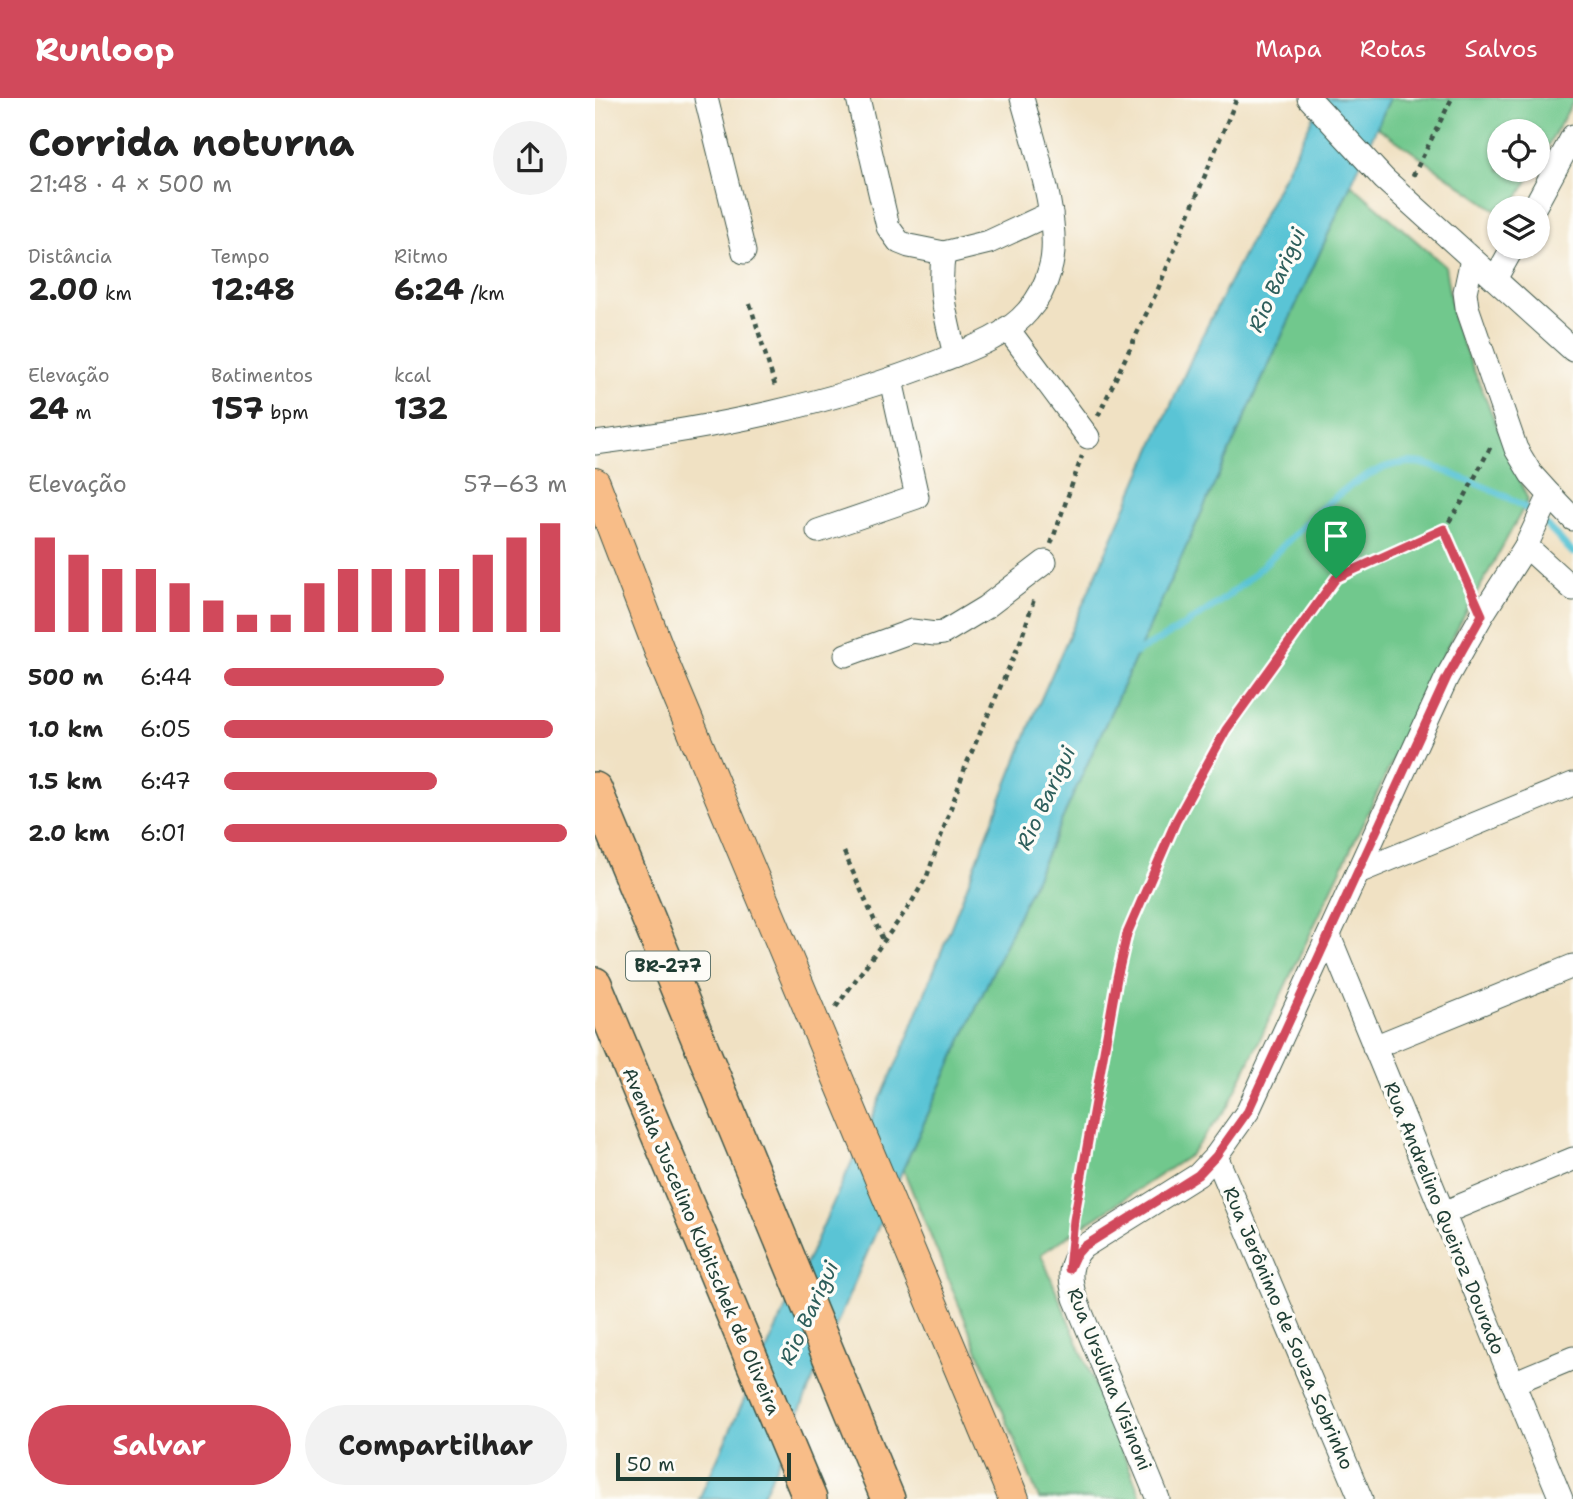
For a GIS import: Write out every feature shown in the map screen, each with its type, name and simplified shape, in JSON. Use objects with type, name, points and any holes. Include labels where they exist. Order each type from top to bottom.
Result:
[{"type":"highway","name":"BR-277","points":[[595,789],[888,1499]]},
{"type":"highway","name":"Avenida Juscelino Kubitschek de Oliveira","points":[[595,984],[810,1499]]},
{"type":"main road","points":[[595,483],[666,668],[1014,1499]]},
{"type":"street","points":[[706,98],[744,253]]},
{"type":"street","points":[[858,98],[888,227],[893,236],[909,246],[944,253],[989,242],[1051,214]]},
{"type":"street","points":[[595,443],[708,427],[891,380],[955,355],[1007,328],[1027,312],[1041,292],[1051,269],[1055,242],[1051,214],[1022,98]]},
{"type":"street","points":[[1309,98],[1384,179],[1573,350]]},
{"type":"street","points":[[1540,196],[1573,136]]},
{"type":"street","points":[[944,253],[940,279],[942,298],[955,355]]},
{"type":"street","points":[[1472,259],[1465,292],[1471,319],[1516,449],[1531,474],[1539,520],[1573,589]]},
{"type":"street","points":[[1495,279],[1506,259]]},
{"type":"street","points":[[1007,328],[1088,437]]},
{"type":"street","points":[[818,531],[917,497],[891,380]]},
{"type":"street","points":[[1539,520],[1573,519]]},
{"type":"street","name":"Rua Ursulina Visinoni","points":[[1158,1499],[1075,1298],[1069,1269],[1083,1247],[1198,1175],[1216,1156],[1248,1111],[1447,677],[1539,520]]},
{"type":"street","points":[[846,655],[912,631],[935,635],[943,633],[986,607],[1045,562]]},
{"type":"street","points":[[1358,872],[1573,784]]},
{"type":"street","name":"Rua Andrelino Queiroz Dourado","points":[[1329,936],[1561,1499]]},
{"type":"street","points":[[1374,1047],[1573,966]]},
{"type":"street","name":"Rua Jerônimo de Souza Sobrinho","points":[[1216,1156],[1361,1499]]},
{"type":"street","points":[[1443,1213],[1573,1159]]},
{"type":"street","points":[[1513,1383],[1573,1358]]},
{"type":"path","points":[[1403,197],[1452,98]]},
{"type":"path","points":[[750,304],[782,410]]},
{"type":"path","points":[[1069,1269],[1074,1220],[1125,945],[1176,821],[1226,730],[1336,578],[1444,529],[1480,467]]},
{"type":"path","points":[[1444,529],[1482,615]]},
{"type":"path","points":[[844,852],[884,943]]},
{"type":"green space","points":[[1390,98],[1573,98],[1550,142],[1550,119],[1487,119],[1487,182],[1527,182],[1519,196],[1487,196],[1487,204],[1377,127]]},
{"type":"green space","points":[[1351,184],[1445,266],[1454,323],[1528,500],[1445,651],[1228,1106],[1190,1155],[1041,1254],[1142,1499],[1039,1499],[903,1169]]},
{"type":"water","name":"Rio Barigui","points":[[1323,98],[1390,98],[903,1169],[768,1485],[760,1499],[699,1499],[903,1049],[1037,708],[1197,346]]},
{"type":"waterway","points":[[1131,655],[1180,628],[1226,597],[1255,573],[1309,520],[1352,485],[1374,472],[1397,464],[1419,463],[1430,466],[1505,496],[1545,524],[1573,553]]},
{"type":"route","points":[[1444,529],[1482,615],[1447,677],[1248,1111],[1233,1135],[1198,1175],[1083,1247],[1069,1269],[1074,1220],[1127,934],[1176,821],[1226,730],[1336,578],[1444,529]]}]
